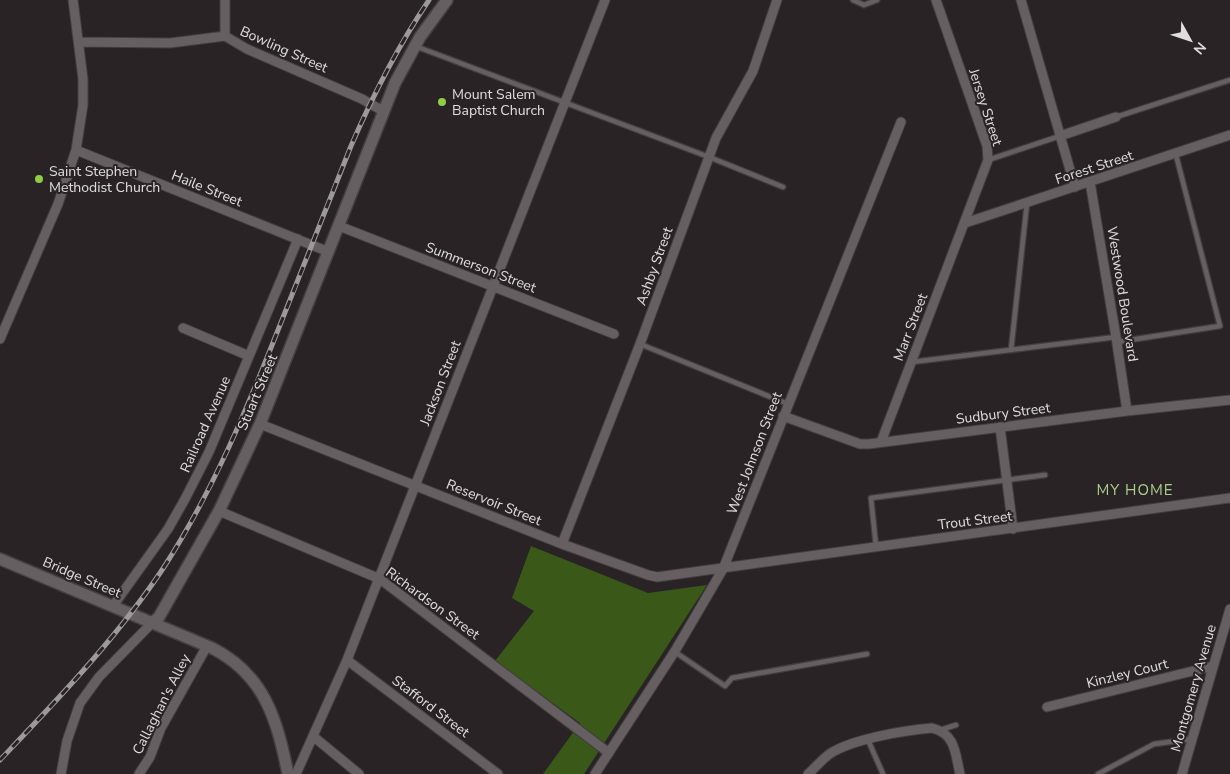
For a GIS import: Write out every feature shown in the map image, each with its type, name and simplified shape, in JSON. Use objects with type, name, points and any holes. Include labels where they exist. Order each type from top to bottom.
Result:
[{"type":"street","points":[[0,339],[58,204],[76,150],[81,121],[83,90],[73,0]]},
{"type":"street","points":[[225,0],[226,37]]},
{"type":"street","name":"Stuart Street","points":[[61,774],[69,736],[80,703],[99,677],[159,617],[219,511],[260,424],[401,69],[414,45],[447,0]]},
{"type":"street","name":"Jackson Street","points":[[296,774],[314,737],[380,579],[492,286],[605,0]]},
{"type":"street","name":"Ashby Street","points":[[562,544],[640,344],[709,156],[723,124],[753,71],[777,0]]},
{"type":"street","name":"Jersey Street","points":[[936,0],[987,146],[988,160],[965,223]]},
{"type":"street","points":[[1021,0],[1075,187]]},
{"type":"street","name":"Bowling Street","points":[[79,42],[170,43],[226,37],[247,49],[362,99],[383,111]]},
{"type":"street","points":[[1060,136],[1116,117]]},
{"type":"street","name":"West Johnson Street","points":[[595,774],[675,651],[723,569],[901,122]]},
{"type":"street","name":"Forest Street","points":[[965,223],[1230,136]]},
{"type":"street","name":"Haile Street","points":[[76,150],[329,252]]},
{"type":"street","name":"Westwood Boulevard","points":[[1090,182],[1117,339],[1127,411]]},
{"type":"street","name":"Marr Street","points":[[881,442],[965,223]]},
{"type":"street","name":"Summerson Street","points":[[338,226],[614,334]]},
{"type":"street","name":"Railroad Avenue","points":[[113,606],[168,529],[186,499],[209,452],[298,239]]},
{"type":"street","points":[[183,328],[249,356]]},
{"type":"street","name":"Sudbury Street","points":[[783,416],[860,444],[1230,400]]},
{"type":"street","name":"Reservoir Street","points":[[260,424],[562,544],[648,575],[657,577],[723,569]]},
{"type":"street","points":[[1000,427],[1013,529]]},
{"type":"street","name":"Trout Street","points":[[723,569],[1230,498]]},
{"type":"street","name":"Richardson Street","points":[[219,511],[380,579],[609,753]]},
{"type":"street","name":"Bridge Street","points":[[0,559],[207,646],[234,661],[257,685],[269,708],[277,729],[288,774]]},
{"type":"street","name":"Montgomery Avenue","points":[[1182,774],[1230,609]]},
{"type":"street","name":"Callaghan's Alley","points":[[140,774],[150,757],[161,728],[207,646]]},
{"type":"street","name":"Stafford Street","points":[[347,660],[498,774]]},
{"type":"street","name":"Kinzley Court","points":[[1047,707],[1213,666]]},
{"type":"street","points":[[808,774],[830,754],[840,748],[868,740],[932,728],[940,730],[953,742],[960,774]]},
{"type":"street","points":[[314,737],[359,774]]},
{"type":"lane","points":[[853,0],[863,2],[877,0]]},
{"type":"lane","points":[[414,45],[709,156],[783,187]]},
{"type":"lane","points":[[1116,117],[1230,80]]},
{"type":"lane","points":[[988,160],[1060,136]]},
{"type":"lane","points":[[912,362],[1220,326],[1176,154]]},
{"type":"lane","points":[[1011,350],[1027,203]]},
{"type":"lane","points":[[640,344],[788,404]]},
{"type":"lane","points":[[876,547],[871,498],[1045,475]]},
{"type":"lane","points":[[675,651],[725,686],[732,678],[867,654]]},
{"type":"lane","points":[[940,730],[956,725]]},
{"type":"lane","points":[[1098,774],[1154,744],[1192,739]]},
{"type":"lane","points":[[868,740],[883,774]]},
{"type":"green space","points":[[531,546],[648,593],[707,585],[584,774],[543,774],[580,723],[495,661],[534,611],[512,598]]},
{"type":"railway","points":[[0,760],[65,691],[127,619],[182,538],[214,479],[242,418],[359,127],[396,53],[429,0]]},
{"type":"place","name":"Mount Salem Baptist Church","points":[[442,102]]},
{"type":"place","name":"Saint Stephen Methodist Church","points":[[39,179]]},
{"type":"district","name":"MY HOME","points":[[1135,490]]}]
